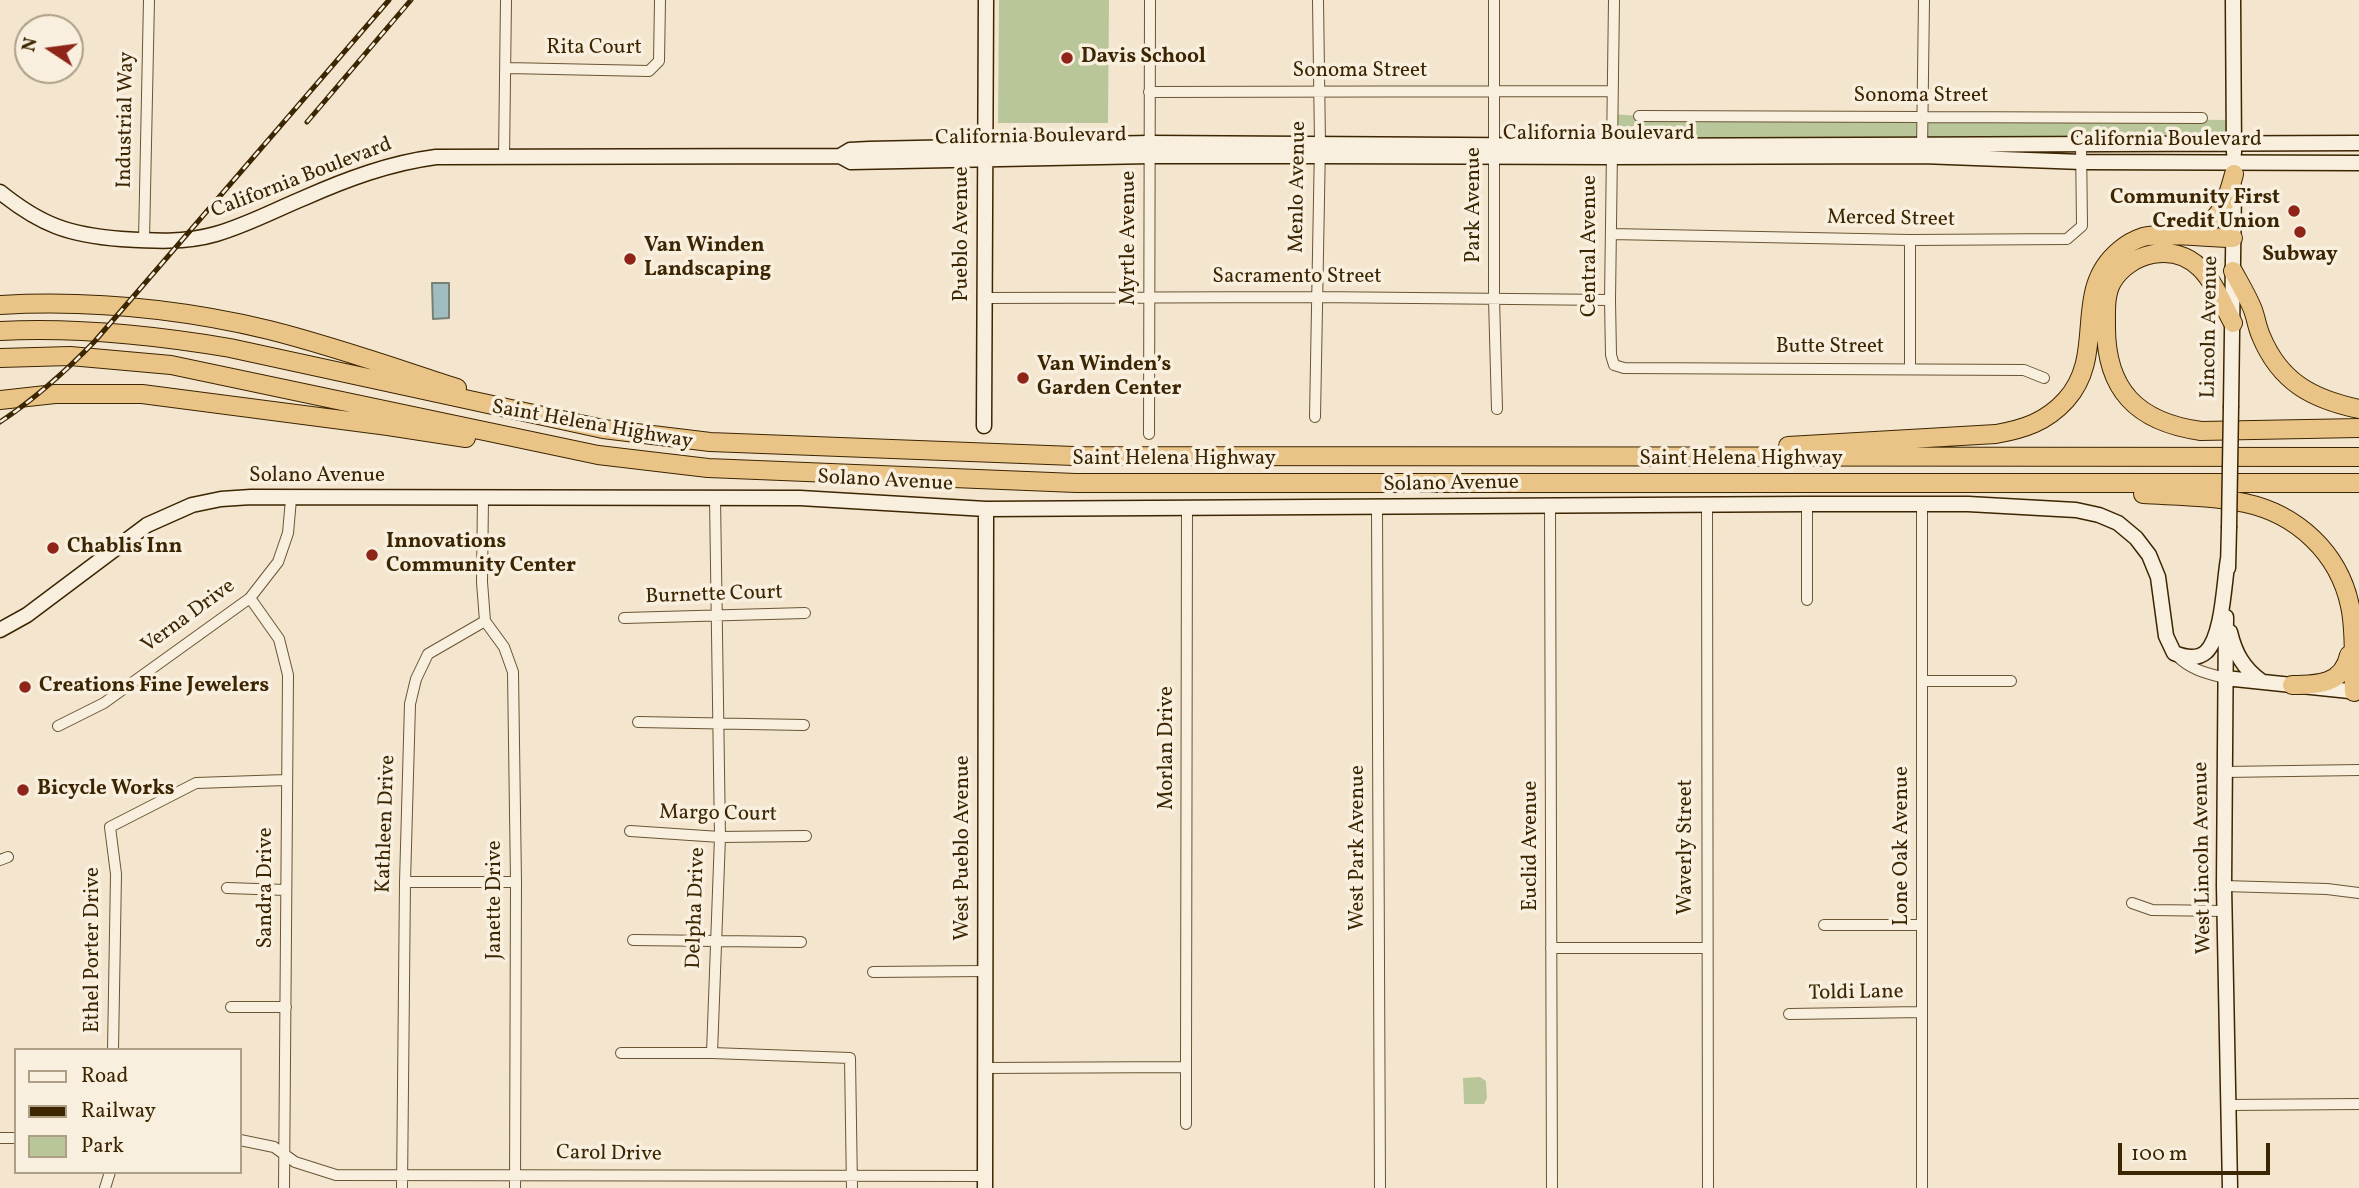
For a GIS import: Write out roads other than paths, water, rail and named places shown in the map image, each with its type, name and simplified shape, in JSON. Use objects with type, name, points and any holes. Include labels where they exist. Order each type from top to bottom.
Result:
[{"type":"highway","points":[[2178,236],[2206,225],[2217,215],[2226,202],[2234,167]]},
{"type":"highway","points":[[1675,456],[1809,444],[1996,434],[2020,430],[2042,421],[2060,407],[2077,388],[2086,367],[2097,278],[2109,259],[2128,243],[2144,237],[2233,238]]},
{"type":"highway","points":[[2233,323],[2211,282],[2199,266],[2180,256],[2160,252],[2142,256],[2124,267],[2112,283],[2106,302],[2106,344],[2111,369],[2122,391],[2138,409],[2157,421],[2179,428],[2201,431],[2359,428]]},
{"type":"highway","points":[[2233,271],[2252,309],[2261,336],[2274,361],[2290,381],[2310,394],[2359,410]]},
{"type":"highway","points":[[0,304],[131,307],[226,321],[313,343],[547,418]]},
{"type":"highway","name":"Saint Helena Highway","points":[[0,331],[71,330],[175,339],[230,348],[547,418],[643,435],[710,442],[1074,456],[2359,457]]},
{"type":"highway","name":"Saint Helena Highway","points":[[0,358],[70,356],[171,365],[598,455],[708,468],[1076,483],[2359,483]]},
{"type":"highway","points":[[0,400],[55,394],[142,394],[598,455]]},
{"type":"highway","points":[[1958,483],[2074,488],[2219,500],[2245,503],[2269,510],[2291,521],[2312,537],[2328,555],[2342,579],[2351,607],[2356,692]]},
{"type":"highway","points":[[2292,685],[2321,684],[2334,679],[2347,664],[2352,638]]},
{"type":"street","name":"Industrial Way","points":[[144,240],[149,0]]},
{"type":"street","points":[[504,157],[506,0]]},
{"type":"street","name":"Rita Court","points":[[507,68],[649,71],[659,61],[660,0]]},
{"type":"street","name":"Pueblo Avenue","points":[[984,426],[986,0]]},
{"type":"street","name":"Myrtle Avenue","points":[[1149,434],[1150,0]]},
{"type":"street","name":"Menlo Avenue","points":[[1315,417],[1320,150],[1318,0]]},
{"type":"street","name":"Park Avenue","points":[[1494,0],[1494,299],[1497,410]]},
{"type":"street","name":"Central Avenue","points":[[1614,365],[1611,355],[1610,300],[1615,0]]},
{"type":"street","points":[[1922,150],[1924,0]]},
{"type":"street","name":"Lincoln Avenue","points":[[2228,528],[2233,323],[2233,0]]},
{"type":"street","name":"Sonoma Street","points":[[1149,92],[1612,91]]},
{"type":"street","name":"Sonoma Street","points":[[1639,116],[2202,118]]},
{"type":"street","name":"California Boulevard","points":[[0,192],[21,209],[83,236],[181,241],[214,235],[262,218],[303,198],[397,163],[436,157],[840,156],[850,150],[984,154],[1149,150],[1611,152],[1922,150],[2081,142],[2359,143]]},
{"type":"street","name":"Merced Street","points":[[1611,234],[1910,240],[2067,239],[2082,226],[2081,142]]},
{"type":"street","name":"California Boulevard","points":[[1922,150],[2082,162],[2234,167],[2359,163]]},
{"type":"street","points":[[1910,240],[1910,368]]},
{"type":"street","name":"Sacramento Street","points":[[984,298],[1610,300]]},
{"type":"street","name":"Butte Street","points":[[1614,365],[1624,368],[2024,370],[2044,378]]},
{"type":"street","points":[[483,498],[482,582],[485,621]]},
{"type":"street","name":"Delpha Drive","points":[[712,1053],[720,837],[715,498]]},
{"type":"street","name":"Solano Avenue","points":[[0,630],[27,615],[147,525],[192,505],[221,499],[827,499],[986,509],[1982,505],[2076,510],[2118,523],[2136,538],[2149,555],[2158,577],[2165,636],[2174,653]]},
{"type":"street","name":"Verna Drive","points":[[58,726],[104,702],[250,598],[278,562],[288,533],[291,499]]},
{"type":"street","points":[[1807,504],[1807,600]]},
{"type":"street","name":"Euclid Avenue","points":[[1550,505],[1552,1188]]},
{"type":"street","name":"Waverly Street","points":[[1707,505],[1707,1188]]},
{"type":"street","name":"Lone Oak Avenue","points":[[1922,505],[1922,1188]]},
{"type":"street","name":"Morlan Drive","points":[[1186,1124],[1187,507]]},
{"type":"street","name":"West Park Avenue","points":[[1377,507],[1380,1188]]},
{"type":"street","name":"West Pueblo Avenue","points":[[985,1182],[986,509]]},
{"type":"street","name":"West Lincoln Avenue","points":[[2228,528],[2224,886],[2230,1188]]},
{"type":"street","points":[[2174,653],[2198,656],[2206,652],[2217,630],[2228,559]]},
{"type":"street","name":"Sandra Drive","points":[[250,598],[279,639],[288,675],[284,1188]]},
{"type":"street","name":"Burnette Court","points":[[624,618],[805,613]]},
{"type":"street","points":[[2226,613],[2240,660],[2247,672],[2262,682]]},
{"type":"street","name":"Kathleen Drive","points":[[402,1188],[404,882],[410,704],[416,679],[428,654],[485,621]]},
{"type":"street","name":"Janette Drive","points":[[485,621],[504,647],[513,672],[516,882],[515,1188]]},
{"type":"street","points":[[2174,653],[2186,665],[2225,678],[2356,692]]},
{"type":"street","points":[[1922,681],[2011,681]]},
{"type":"street","points":[[638,722],[804,724]]},
{"type":"street","points":[[2224,772],[2359,770]]},
{"type":"street","name":"Ethel Porter Drive","points":[[113,1048],[117,874],[110,827],[196,783],[286,780]]},
{"type":"street","name":"Margo Court","points":[[630,831],[720,837],[806,836]]},
{"type":"street","points":[[404,882],[516,882]]},
{"type":"street","points":[[2224,886],[2327,889],[2359,893]]},
{"type":"street","points":[[227,888],[286,890]]},
{"type":"street","points":[[2132,903],[2152,910],[2225,911]]},
{"type":"street","points":[[1824,925],[1922,925]]},
{"type":"street","points":[[633,940],[801,942]]},
{"type":"street","points":[[1552,948],[1706,948]]},
{"type":"street","points":[[873,972],[984,971]]},
{"type":"street","points":[[231,1007],[285,1007]]},
{"type":"street","name":"Toldi Lane","points":[[1789,1014],[1922,1012]]},
{"type":"street","points":[[621,1053],[850,1058],[852,1188]]},
{"type":"street","points":[[985,1068],[1186,1067]]},
{"type":"street","points":[[2229,1105],[2359,1104]]},
{"type":"street","name":"Carol Drive","points":[[242,1140],[274,1147],[295,1162],[336,1175],[852,1176],[985,1182]]},
{"type":"water","points":[[432,283],[449,283],[449,318],[433,319]]},
{"type":"railway","points":[[0,422],[50,384],[95,341],[389,0]]},
{"type":"railway","points":[[307,122],[411,0]]},
{"type":"place","name":"Davis School","points":[[1067,58]]},
{"type":"place","name":"Community First Credit Union","points":[[2294,211]]},
{"type":"place","name":"Subway","points":[[2300,232]]},
{"type":"place","name":"Van Winden Landscaping","points":[[630,259]]},
{"type":"place","name":"Van Winden’s Garden Center","points":[[1023,378]]},
{"type":"place","name":"Chablis Inn","points":[[53,548]]},
{"type":"place","name":"Innovations Community Center","points":[[372,555]]},
{"type":"place","name":"Creations Fine Jewelers","points":[[25,687]]},
{"type":"place","name":"Bicycle Works","points":[[23,790]]}]
